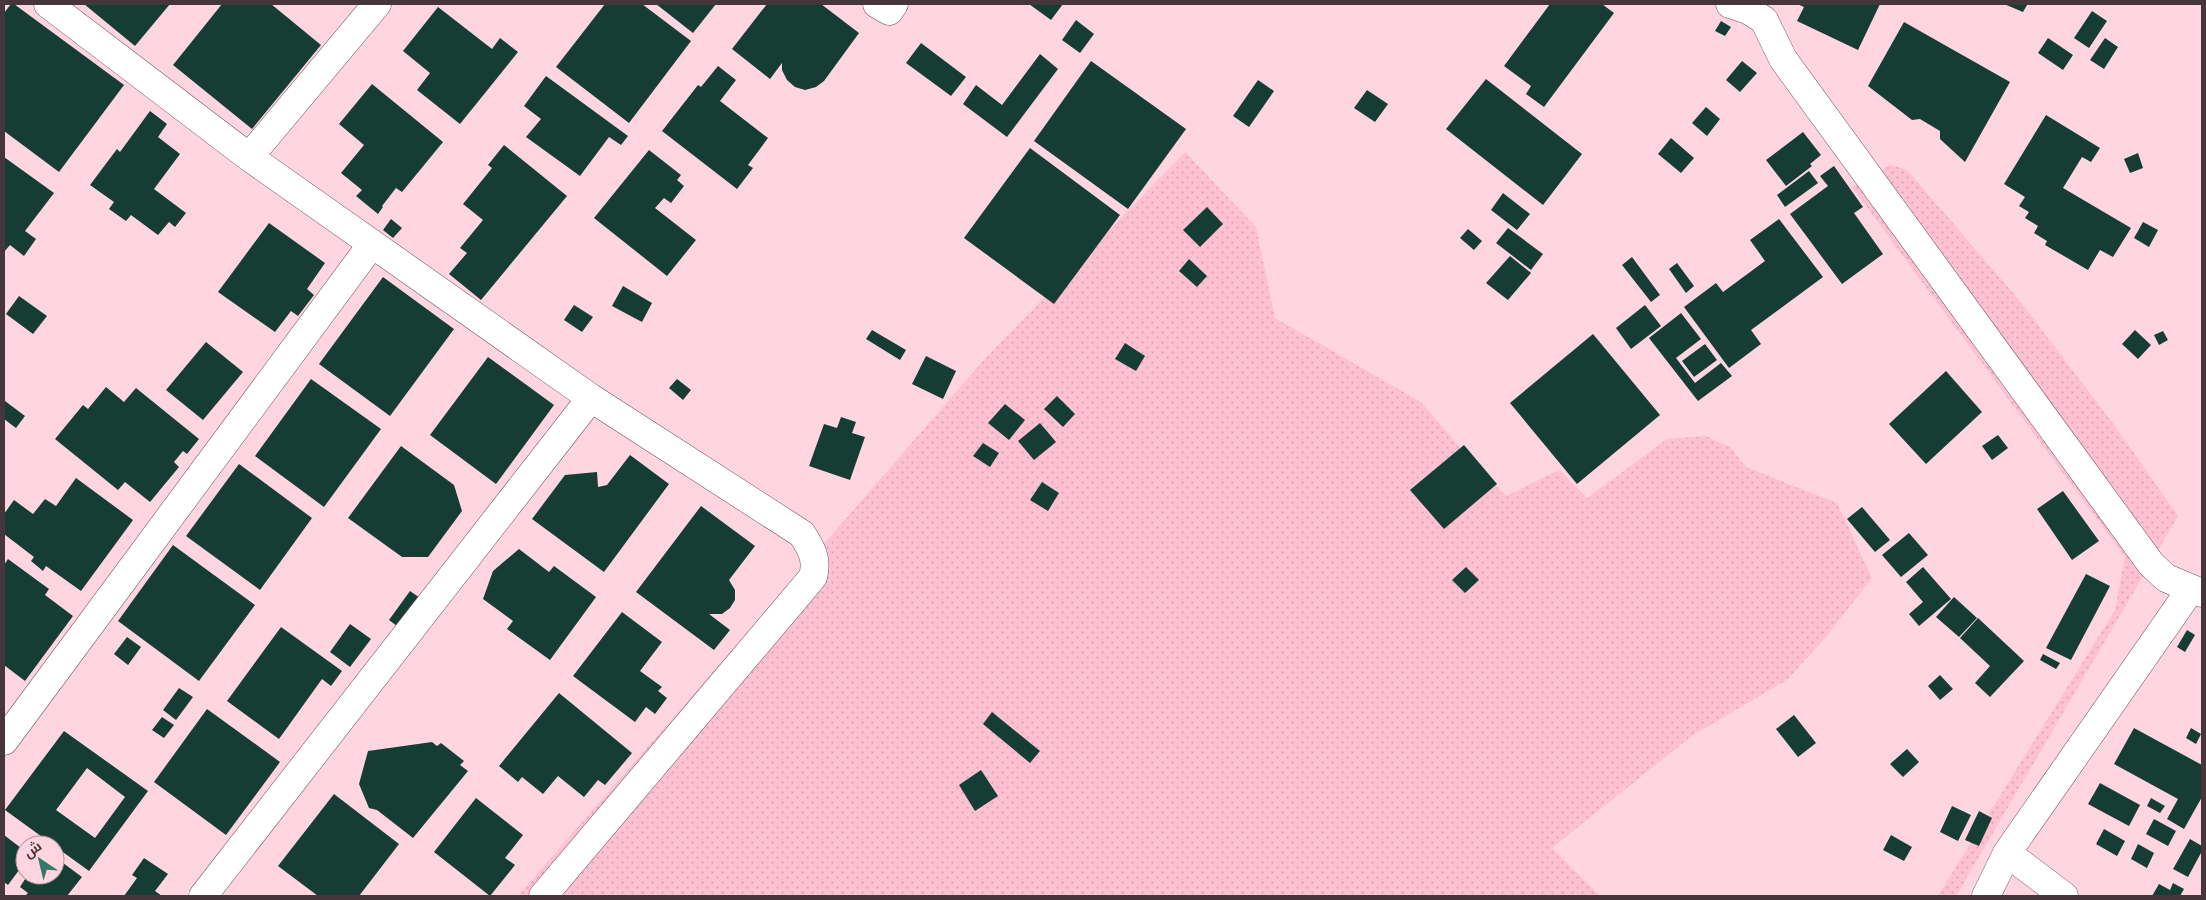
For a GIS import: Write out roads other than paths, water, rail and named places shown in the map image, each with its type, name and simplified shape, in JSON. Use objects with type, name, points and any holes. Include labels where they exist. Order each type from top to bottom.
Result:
[{"type":"street","points":[[48,4],[249,157],[591,398],[802,534],[815,557],[813,577],[543,896]]},
{"type":"street","points":[[249,157],[377,4]]},
{"type":"street","points":[[877,4],[889,11],[894,4]]},
{"type":"street","points":[[1730,4],[1748,10],[1764,20],[1784,59],[2151,564],[2166,578],[2197,591],[2007,853],[1986,896]]},
{"type":"street","points":[[4,741],[372,244]]},
{"type":"street","points":[[203,896],[591,398]]},
{"type":"street","points":[[2007,853],[2064,896]]}]
